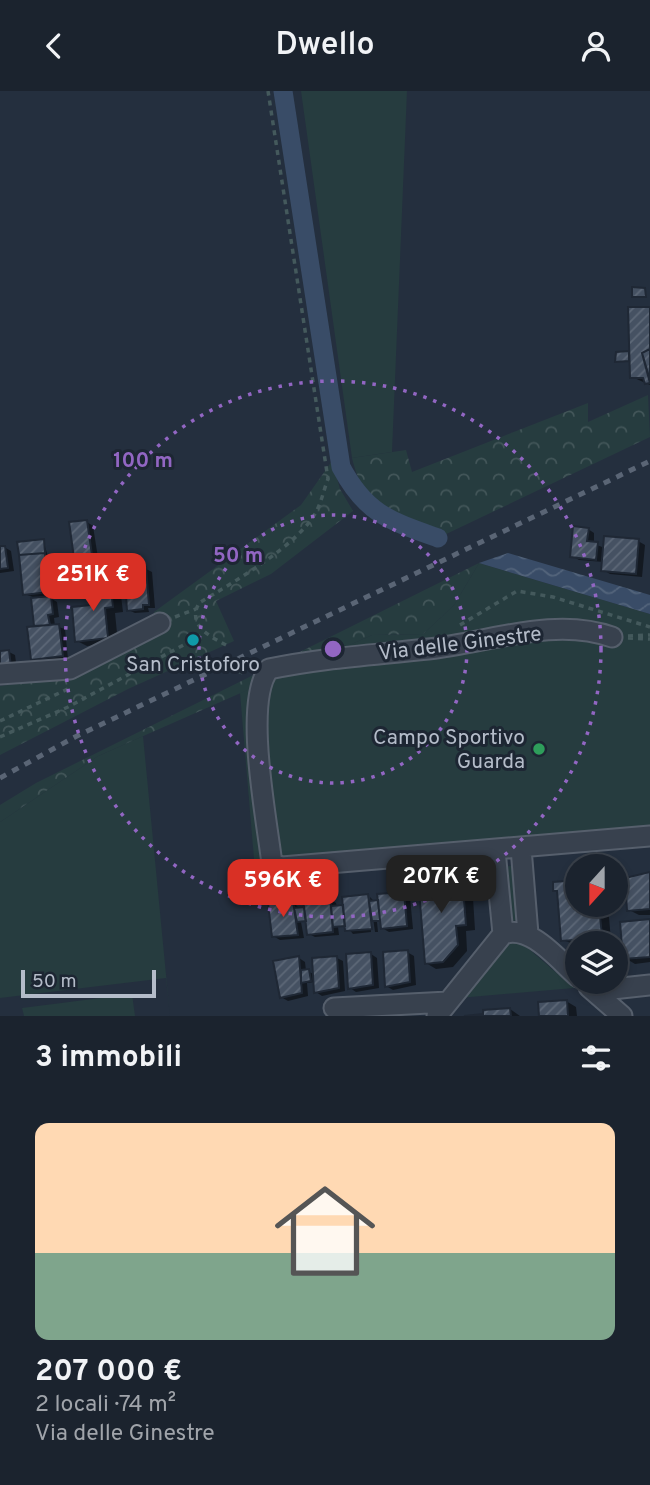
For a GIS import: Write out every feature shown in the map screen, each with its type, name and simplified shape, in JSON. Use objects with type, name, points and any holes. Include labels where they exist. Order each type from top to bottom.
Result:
[{"type":"street","points":[[0,674],[70,669],[160,623]]},
{"type":"street","name":"Via delle Ginestre","points":[[612,637],[594,631],[528,632],[429,649],[298,663],[269,669],[262,678],[256,717],[272,864],[282,867],[650,836]]},
{"type":"street","points":[[522,848],[528,934]]},
{"type":"street","points":[[495,850],[503,934]]},
{"type":"street","points":[[334,1008],[443,1009],[503,934],[520,931],[528,934],[565,966]]},
{"type":"street","points":[[628,985],[650,985]]},
{"type":"street","points":[[598,994],[622,1016]]},
{"type":"path","points":[[226,645],[205,633],[194,618],[199,603],[271,559],[317,511],[328,479],[268,91]]},
{"type":"path","points":[[0,737],[68,707],[205,633]]},
{"type":"green space","points":[[301,91],[407,91],[392,452],[352,458]]},
{"type":"green space","points":[[648,395],[650,437],[442,536],[384,511],[365,491],[352,458],[406,450],[412,472],[588,403],[588,422]]},
{"type":"green space","points":[[332,461],[340,489],[353,511],[271,574],[216,601],[234,641],[128,689],[0,755],[0,686],[32,682],[154,623],[154,612],[301,505]]},
{"type":"green space","points":[[479,563],[650,614],[650,829],[255,871],[240,693],[372,635],[423,634],[454,605]]},
{"type":"green space","points":[[479,563],[454,605],[423,634],[372,635],[98,756],[0,822],[0,805],[36,783]]},
{"type":"green space","points":[[143,736],[170,1016],[166,978],[0,998],[0,822],[98,756]]},
{"type":"green space","points":[[518,865],[521,920],[507,921],[503,867]]},
{"type":"green space","points":[[509,941],[522,943],[565,980],[565,989],[459,998]]},
{"type":"green space","points":[[132,994],[135,1016],[24,1016],[22,1008]]},
{"type":"water","points":[[508,553],[650,595],[650,614],[479,563]]},
{"type":"building","points":[[632,287],[645,288],[646,297],[632,297]]},
{"type":"building","points":[[628,307],[650,307],[650,349],[642,353],[650,383],[645,384],[643,378],[630,378]]},
{"type":"building","points":[[650,349],[650,380],[642,353]]},
{"type":"building","points":[[629,351],[629,361],[615,362],[616,352]]},
{"type":"building","points":[[87,520],[92,555],[74,558],[69,522]]},
{"type":"building","points":[[573,526],[589,528],[587,541],[598,542],[596,560],[570,557]]},
{"type":"building","points":[[604,536],[639,539],[636,574],[601,571]]},
{"type":"building","points":[[44,539],[45,553],[19,555],[17,542]]},
{"type":"building","points":[[0,546],[5,546],[8,568],[0,569]]},
{"type":"building","points":[[45,553],[49,592],[23,595],[19,555]]},
{"type":"building","points":[[146,567],[149,605],[143,605],[143,609],[127,611],[126,595],[118,596],[118,585],[124,584],[123,569]]},
{"type":"building","points":[[110,579],[113,607],[105,608],[108,638],[75,642],[72,607],[90,605],[88,581]]},
{"type":"building","points":[[51,596],[53,614],[48,615],[50,625],[34,626],[31,598]]},
{"type":"building","points":[[59,624],[63,656],[31,660],[27,627]]},
{"type":"building","points":[[9,650],[11,667],[0,668],[0,651]]},
{"type":"building","points":[[650,872],[650,909],[628,911],[628,877]]},
{"type":"building","points":[[462,874],[466,925],[456,926],[458,945],[443,962],[425,964],[418,878]]},
{"type":"building","points":[[565,881],[565,917],[600,917],[602,931],[565,931],[565,941],[561,941],[557,891],[553,891],[553,882]]},
{"type":"building","points":[[404,892],[407,926],[381,929],[377,894]]},
{"type":"building","points":[[368,894],[372,929],[345,931],[342,897]]},
{"type":"building","points":[[330,897],[333,932],[307,935],[303,899]]},
{"type":"building","points":[[378,900],[380,921],[372,921],[369,901]]},
{"type":"building","points":[[293,901],[298,935],[272,937],[268,903]]},
{"type":"building","points":[[343,905],[345,926],[333,927],[331,906]]},
{"type":"building","points":[[304,907],[306,921],[297,922],[294,908]]},
{"type":"building","points":[[650,919],[650,957],[628,959],[628,931],[621,931],[620,922]]},
{"type":"building","points":[[408,950],[410,982],[385,987],[383,952]]},
{"type":"building","points":[[371,952],[373,985],[348,989],[346,954]]},
{"type":"building","points":[[299,956],[302,993],[280,998],[273,961]]},
{"type":"building","points":[[337,956],[339,988],[314,993],[312,958]]},
{"type":"building","points":[[309,969],[311,981],[301,983],[301,970]]},
{"type":"building","points":[[567,1000],[568,1016],[539,1016],[538,1002]]},
{"type":"building","points":[[510,1008],[511,1016],[464,1016],[483,1014],[483,1010]]},
{"type":"waterway","points":[[283,91],[341,467],[350,483],[370,506],[393,520],[438,538]]},
{"type":"railway","points":[[0,778],[75,737],[650,461]]},
{"type":"place","name":"San Cristoforo","points":[[193,640]]},
{"type":"place","name":"Campo Sportivo Guarda","points":[[539,749]]}]
